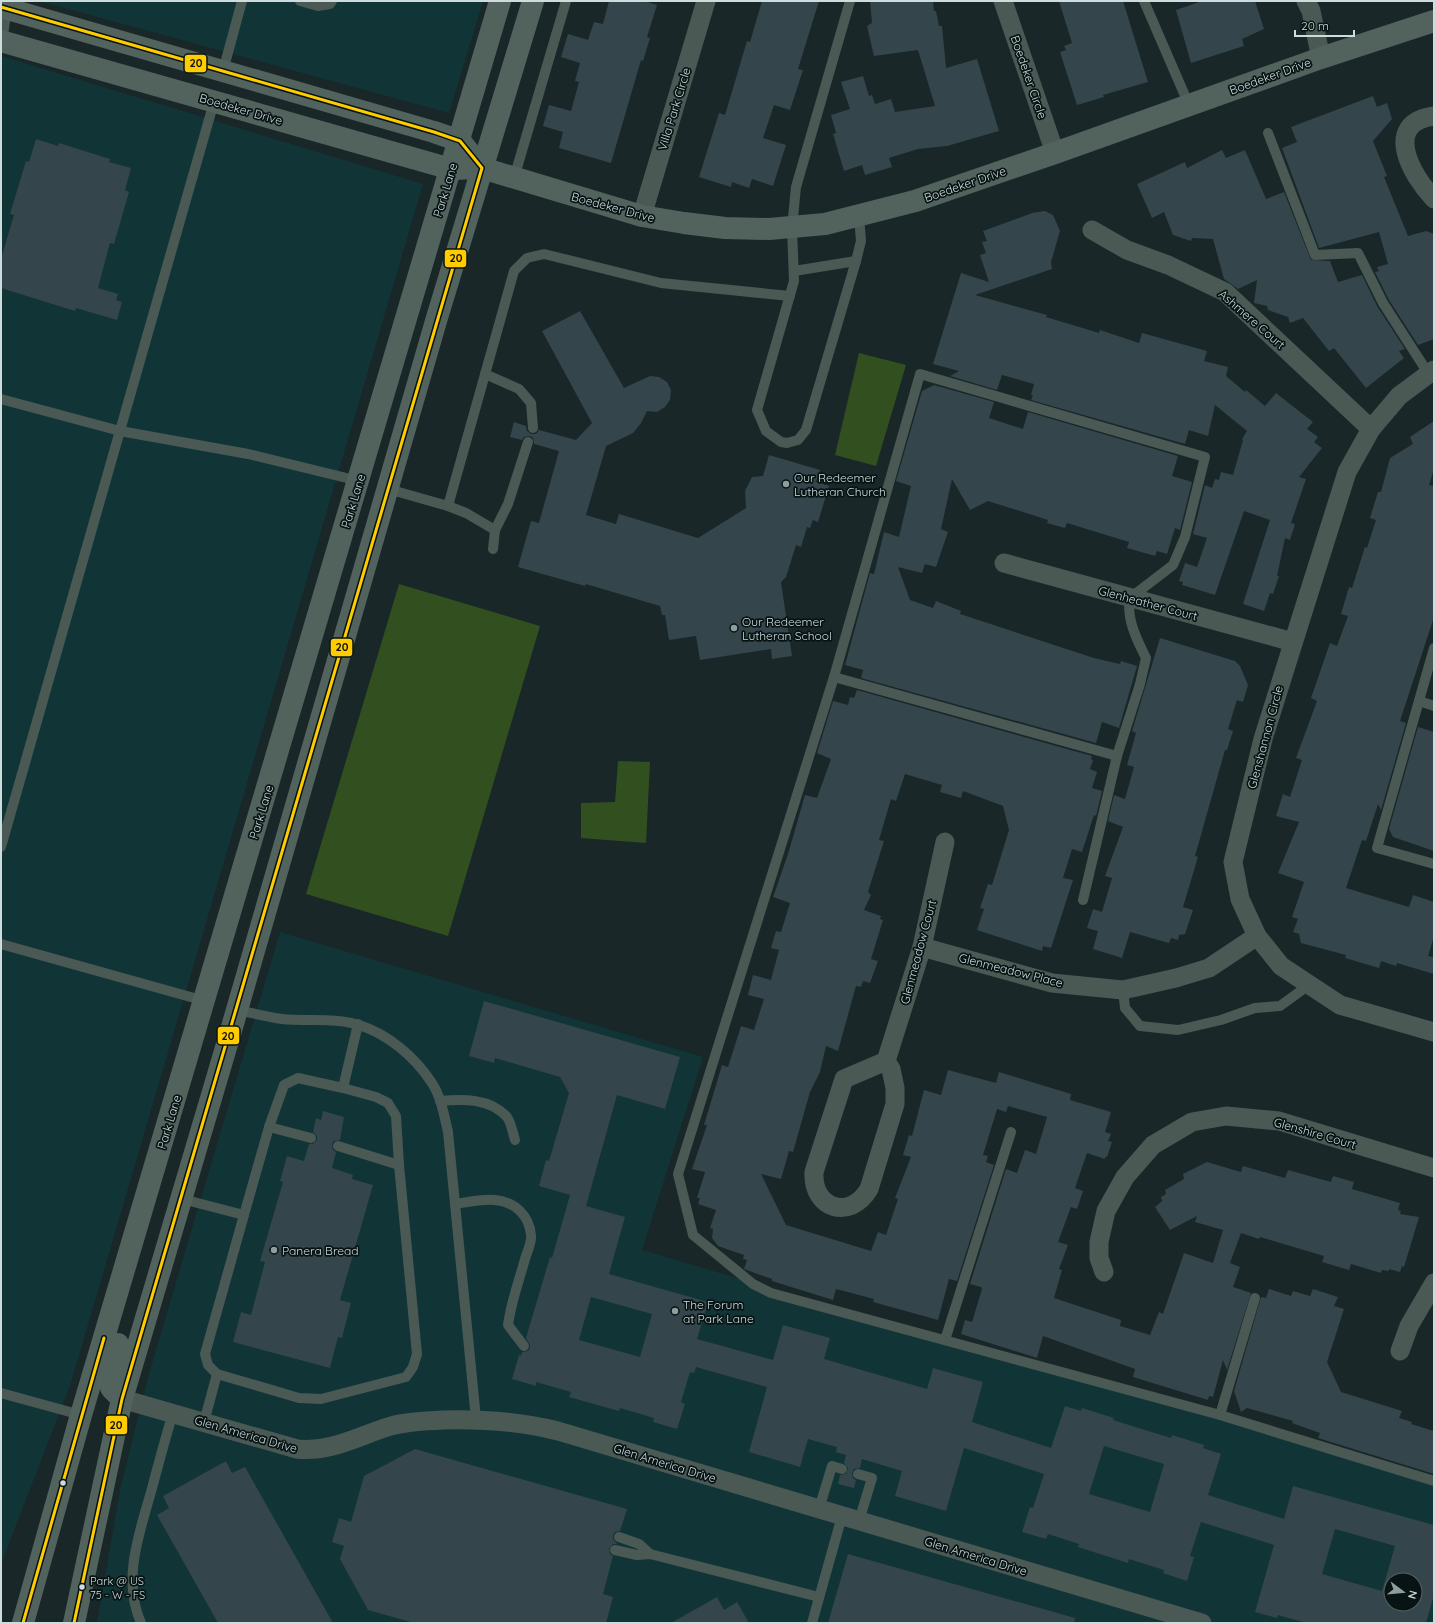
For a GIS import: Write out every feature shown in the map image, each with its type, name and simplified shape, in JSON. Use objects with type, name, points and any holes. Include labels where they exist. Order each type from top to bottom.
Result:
[{"type":"main road","name":"Park Lane","points":[[23,1623],[81,1415],[460,141],[500,1]]},
{"type":"main road","points":[[74,1623],[84,1584],[122,1399],[182,1199],[436,321],[533,1]]},
{"type":"main road","points":[[4,8],[460,141],[482,168]]},
{"type":"main road","name":"Boedeker Drive","points":[[1,42],[451,169],[482,168],[642,216],[725,228],[792,228],[825,224],[915,201],[1055,153],[1321,58],[1434,21]]},
{"type":"main road","points":[[214,102],[223,71]]},
{"type":"main road","points":[[359,481],[388,489]]},
{"type":"main road","points":[[205,1001],[237,1010]]},
{"type":"main road","points":[[120,1285],[125,1295],[122,1332],[110,1370],[111,1388],[122,1399]]},
{"type":"street","name":"Villa Park Circle","points":[[642,216],[706,1]]},
{"type":"street","name":"Boedeker Circle","points":[[1003,1],[1055,153]]},
{"type":"street","points":[[1306,1],[1311,11],[1321,58]]},
{"type":"street","points":[[1434,116],[1416,120],[1408,127],[1404,141],[1409,162],[1434,199]]},
{"type":"street","name":"Ashmere Court","points":[[1092,230],[1127,250],[1168,265],[1225,292],[1371,429]]},
{"type":"street","name":"Glenshannon Circle","points":[[1431,372],[1399,396],[1371,429],[1347,472],[1263,739],[1233,862],[1240,899],[1257,936],[1281,966],[1340,1005],[1434,1032]]},
{"type":"street","name":"Glenheather Court","points":[[1004,563],[1293,642]]},
{"type":"street","name":"Glenmeadow Court","points":[[886,1061],[922,946],[945,842]]},
{"type":"street","name":"Glenmeadow Place","points":[[922,946],[1052,983],[1123,990],[1176,978],[1209,968],[1257,936]]},
{"type":"street","points":[[886,1061],[891,1069],[895,1088],[895,1104],[870,1190],[857,1204],[838,1208],[829,1205],[821,1199],[816,1191],[813,1182],[814,1172],[844,1079],[886,1061]]},
{"type":"street","name":"Glenshire Court","points":[[1104,1272],[1099,1258],[1099,1242],[1106,1211],[1125,1177],[1153,1145],[1192,1122],[1226,1116],[1279,1121],[1434,1168]]},
{"type":"street","points":[[1400,1351],[1409,1326],[1434,1283]]},
{"type":"street","name":"Glen America Drive","points":[[122,1399],[297,1449],[308,1450],[328,1448],[404,1423],[476,1419],[524,1423],[558,1431],[1202,1623]]},
{"type":"lane","points":[[223,71],[242,1]]},
{"type":"lane","points":[[300,1],[318,6],[330,4],[332,1]]},
{"type":"lane","points":[[514,178],[566,1]]},
{"type":"lane","points":[[850,1],[796,187],[792,228],[794,282],[758,410],[766,431],[780,442],[787,443],[798,440],[806,430],[861,241],[859,216]]},
{"type":"lane","points":[[1144,1],[1189,105]]},
{"type":"lane","points":[[1,42],[4,8]]},
{"type":"lane","points":[[1,847],[214,102]]},
{"type":"lane","points":[[1268,133],[1315,255],[1358,253],[1383,303],[1431,372]]},
{"type":"lane","points":[[448,506],[514,271],[519,264],[535,255],[544,254],[661,283],[790,296]]},
{"type":"lane","points":[[794,271],[856,261]]},
{"type":"lane","points":[[485,374],[520,389],[531,403],[533,428]]},
{"type":"lane","points":[[1083,900],[1117,756],[1140,684],[1146,658],[1138,645],[1128,608],[1130,598],[1173,565],[1185,537],[1205,457],[920,374],[834,677],[678,1174],[693,1235],[753,1284],[771,1293],[1220,1415],[1434,1481]]},
{"type":"lane","points":[[1,399],[120,431],[248,454],[359,481]]},
{"type":"lane","points":[[493,549],[495,530],[508,504],[528,442]]},
{"type":"lane","points":[[388,489],[448,506],[466,513],[495,530]]},
{"type":"lane","points":[[1434,648],[1377,848],[1434,864]]},
{"type":"lane","points":[[834,677],[1117,756]]},
{"type":"lane","points":[[1419,701],[1434,706]]},
{"type":"lane","points":[[1,944],[205,1001]]},
{"type":"lane","points":[[1123,990],[1125,1008],[1140,1026],[1178,1030],[1221,1020],[1255,1008],[1280,1006],[1309,985]]},
{"type":"lane","points":[[237,1010],[283,1019],[358,1024],[378,1032],[400,1047],[418,1065],[432,1083],[440,1101],[448,1132],[476,1419]]},
{"type":"lane","points":[[343,1088],[358,1024]]},
{"type":"lane","points":[[298,1078],[376,1097],[388,1103],[396,1116],[399,1165],[417,1354],[413,1367],[406,1377],[321,1399],[310,1400],[217,1374],[208,1365],[205,1354],[269,1127],[284,1084],[298,1078]]},
{"type":"lane","points":[[440,1101],[466,1099],[490,1105],[508,1118],[515,1140]]},
{"type":"lane","points":[[269,1127],[311,1138]]},
{"type":"lane","points":[[945,1340],[1011,1132]]},
{"type":"lane","points":[[338,1146],[399,1165]]},
{"type":"lane","points":[[182,1199],[244,1215]]},
{"type":"lane","points":[[455,1204],[494,1200],[506,1202],[515,1206],[523,1213],[529,1225],[531,1237],[510,1309],[508,1325],[524,1346]]},
{"type":"lane","points":[[1220,1415],[1255,1298]]},
{"type":"lane","points":[[204,1422],[217,1374]]},
{"type":"lane","points":[[1,1393],[81,1415]]},
{"type":"lane","points":[[141,1623],[135,1603],[133,1585],[134,1554],[173,1413]]},
{"type":"lane","points":[[819,1509],[832,1466],[842,1469]]},
{"type":"lane","points":[[812,1623],[819,1597],[851,1518],[872,1478],[858,1474]]},
{"type":"lane","points":[[619,1537],[639,1544],[650,1554]]},
{"type":"lane","points":[[615,1550],[637,1555],[650,1554],[819,1597]]},
{"type":"shaded area","points":[[39,1],[483,1],[449,113]]},
{"type":"shaded area","points":[[1,56],[423,184],[70,1386],[1,1564]]},
{"type":"shaded area","points":[[280,932],[703,1057],[642,1250],[1434,1483],[1434,1623],[97,1623],[120,1490],[150,1370]]},
{"type":"green space","points":[[859,353],[906,365],[876,466],[835,455]]},
{"type":"green space","points":[[399,584],[540,626],[448,936],[306,894]]},
{"type":"green space","points":[[618,761],[650,762],[646,843],[581,838],[581,803],[615,802]]},
{"type":"building","points":[[609,1],[644,1],[657,5],[647,37],[650,38],[643,61],[641,60],[611,163],[559,148],[563,132],[543,126],[549,105],[571,111],[579,82],[575,81],[580,63],[561,57],[568,34],[588,40],[594,22],[603,24]]},
{"type":"building","points":[[762,1],[819,1],[798,69],[803,70],[790,110],[774,105],[763,138],[786,145],[773,186],[752,179],[749,188],[732,182],[731,187],[699,177],[719,113],[725,115],[747,41],[750,42]]},
{"type":"building","points":[[870,1],[933,1],[934,11],[936,11],[939,26],[942,26],[946,68],[977,59],[999,131],[947,146],[918,149],[889,158],[892,167],[865,175],[862,165],[844,171],[833,134],[836,133],[831,115],[850,109],[841,82],[863,76],[869,96],[872,95],[875,104],[891,99],[895,112],[935,106],[918,50],[874,56],[867,26],[872,23]]},
{"type":"building","points":[[1059,1],[1123,1],[1148,82],[1103,95],[1104,97],[1077,105],[1060,52],[1066,50],[1064,46],[1072,43]]},
{"type":"building","points":[[1202,1],[1255,1],[1264,29],[1242,39],[1244,46],[1191,63],[1176,10]]},
{"type":"building","points":[[1373,96],[1377,107],[1387,103],[1392,119],[1373,141],[1387,176],[1384,177],[1408,236],[1426,231],[1434,234],[1434,339],[1418,345],[1389,300],[1375,272],[1379,271],[1377,267],[1388,264],[1379,232],[1319,248],[1282,148],[1297,142],[1291,127]]},
{"type":"building","points":[[36,139],[58,146],[59,143],[110,159],[109,162],[131,168],[125,190],[129,192],[114,244],[110,243],[98,288],[118,294],[116,300],[122,302],[117,320],[76,308],[75,311],[1,288],[1,259],[14,215],[10,214],[26,161],[29,162]]},
{"type":"building","points":[[1222,150],[1226,158],[1245,150],[1266,199],[1284,192],[1311,260],[1330,261],[1338,282],[1362,275],[1377,306],[1405,349],[1399,351],[1404,358],[1366,388],[1334,348],[1329,351],[1303,318],[1290,323],[1288,317],[1268,310],[1267,306],[1254,303],[1257,280],[1238,289],[1224,279],[1213,239],[1192,238],[1191,241],[1173,235],[1164,212],[1152,218],[1137,184],[1185,162],[1187,168]]},
{"type":"building","points":[[1045,211],[1053,215],[1060,231],[1051,262],[1052,269],[975,295],[1047,315],[1046,317],[1099,333],[1100,330],[1139,343],[1142,333],[1207,351],[1204,361],[1228,367],[1226,376],[1265,406],[1276,393],[1313,422],[1307,429],[1318,437],[1314,442],[1322,448],[1299,477],[1306,479],[1291,523],[1295,524],[1290,540],[1285,538],[1277,576],[1279,576],[1273,594],[1270,593],[1264,611],[1243,604],[1270,520],[1244,511],[1215,595],[1182,585],[1183,582],[1179,581],[1185,563],[1197,567],[1207,538],[1193,534],[1205,485],[1212,488],[1215,479],[1219,480],[1221,472],[1233,475],[1243,440],[1242,439],[1247,431],[1215,405],[1208,436],[1189,430],[1185,444],[1031,400],[1034,384],[1002,375],[997,390],[950,376],[959,371],[933,364],[961,273],[989,282],[980,255],[986,253],[982,242],[987,241],[983,231],[1032,213]]},
{"type":"building","name":"Our Redeemer Lutheran Church","points":[[580,311],[624,388],[650,376],[659,377],[667,382],[671,390],[670,400],[665,407],[657,412],[647,411],[641,423],[633,433],[606,446],[586,515],[616,524],[619,514],[698,538],[746,508],[745,491],[752,477],[763,476],[769,455],[820,470],[816,482],[829,486],[818,522],[813,520],[810,528],[807,527],[801,547],[796,545],[786,577],[781,582],[792,656],[772,659],[771,649],[700,660],[696,636],[669,640],[665,615],[662,615],[660,606],[586,584],[585,586],[518,567],[531,521],[539,523],[559,451],[534,444],[533,438],[530,436],[524,437],[522,440],[510,437],[514,422],[526,426],[527,431],[531,434],[536,434],[539,430],[576,440],[592,423],[542,331]]},
{"type":"building","points":[[934,385],[994,402],[989,418],[1023,429],[1028,412],[1178,456],[1172,476],[1192,482],[1180,530],[1175,528],[1167,554],[1157,551],[1155,556],[1127,548],[1129,542],[1067,523],[1065,528],[1047,523],[1048,520],[988,501],[970,510],[952,479],[941,529],[948,532],[936,567],[925,564],[922,573],[898,567],[910,600],[933,608],[936,601],[961,611],[960,614],[1094,658],[1120,664],[1121,661],[1137,666],[1119,728],[1102,722],[1096,743],[861,678],[863,670],[845,665],[870,573],[874,574],[884,532],[899,537],[911,486],[896,481],[922,391]]},
{"type":"building","points":[[1434,421],[1434,469],[1429,485],[1434,486],[1434,617],[1400,721],[1406,723],[1381,810],[1378,804],[1366,841],[1362,840],[1346,888],[1409,907],[1413,895],[1434,902],[1434,936],[1428,956],[1434,957],[1434,974],[1397,963],[1396,966],[1381,961],[1379,968],[1345,958],[1346,955],[1301,943],[1299,934],[1293,932],[1298,919],[1292,917],[1304,882],[1278,873],[1299,822],[1276,816],[1283,794],[1290,797],[1302,760],[1296,758],[1317,701],[1311,698],[1330,643],[1337,646],[1348,616],[1341,614],[1349,587],[1352,588],[1365,547],[1367,548],[1376,520],[1370,518],[1378,492],[1381,492],[1390,458],[1413,444],[1410,437]]},
{"type":"building","points":[[1160,638],[1235,661],[1240,666],[1248,685],[1243,702],[1237,700],[1228,729],[1233,731],[1227,750],[1225,750],[1195,856],[1198,857],[1183,907],[1193,910],[1185,934],[1179,935],[1178,940],[1171,938],[1169,943],[1130,932],[1122,958],[1093,949],[1098,931],[1087,928],[1093,909],[1102,912],[1112,878],[1105,876],[1123,827],[1108,821],[1114,795],[1125,799],[1134,767],[1127,765],[1136,733],[1132,731]]},
{"type":"building","points":[[857,690],[1092,756],[1091,759],[1093,760],[1090,769],[1097,772],[1092,788],[1102,791],[1096,816],[1094,815],[1082,852],[1072,849],[1063,878],[1073,880],[1051,948],[1043,946],[1042,951],[977,930],[984,909],[980,908],[988,884],[992,885],[1009,830],[1003,806],[963,791],[961,798],[940,792],[942,785],[905,774],[896,801],[891,799],[879,840],[884,841],[868,892],[871,895],[864,910],[881,916],[880,919],[883,920],[871,959],[878,961],[870,983],[863,981],[861,987],[856,986],[838,1051],[826,1046],[820,1072],[810,1092],[793,1152],[789,1151],[781,1179],[761,1174],[786,1225],[871,1251],[878,1232],[886,1235],[898,1199],[895,1198],[911,1157],[903,1155],[909,1135],[912,1136],[924,1090],[941,1095],[948,1070],[996,1083],[999,1072],[1071,1094],[1070,1100],[1111,1112],[1105,1132],[1111,1134],[1108,1141],[1112,1142],[1107,1157],[1105,1157],[1105,1159],[1087,1153],[1075,1188],[1083,1191],[1077,1209],[1071,1207],[1058,1242],[1068,1245],[1059,1269],[1062,1270],[1054,1298],[1121,1320],[1120,1326],[1150,1335],[1159,1312],[1163,1314],[1184,1253],[1213,1263],[1223,1230],[1195,1222],[1197,1216],[1170,1230],[1155,1207],[1162,1201],[1161,1197],[1166,1194],[1165,1190],[1184,1179],[1183,1174],[1207,1162],[1241,1172],[1243,1166],[1285,1178],[1288,1170],[1331,1182],[1333,1176],[1354,1182],[1352,1189],[1400,1203],[1398,1210],[1401,1211],[1400,1214],[1419,1217],[1404,1267],[1402,1266],[1400,1272],[1389,1269],[1389,1271],[1382,1270],[1381,1273],[1351,1264],[1349,1270],[1322,1262],[1324,1256],[1260,1237],[1259,1239],[1241,1233],[1230,1263],[1240,1267],[1233,1287],[1251,1293],[1227,1370],[1223,1360],[1213,1397],[1209,1396],[1208,1400],[1133,1377],[1135,1369],[1043,1336],[1037,1358],[961,1334],[965,1320],[972,1322],[982,1289],[981,1287],[970,1284],[1006,1169],[1017,1173],[1025,1150],[1036,1154],[1047,1117],[1008,1106],[1006,1112],[997,1109],[983,1155],[988,1156],[986,1162],[994,1165],[957,1281],[949,1279],[938,1320],[873,1302],[874,1299],[836,1289],[833,1300],[772,1281],[772,1279],[744,1269],[747,1260],[743,1259],[744,1255],[718,1246],[712,1238],[713,1229],[710,1228],[716,1210],[698,1204],[700,1198],[697,1198],[705,1172],[692,1169],[707,1125],[704,1125],[722,1065],[728,1067],[741,1026],[754,1030],[764,999],[748,995],[753,975],[771,980],[779,950],[771,948],[776,931],[781,932],[790,903],[773,897],[788,854],[805,795],[817,798],[831,759],[817,753],[833,701],[848,705],[850,697],[854,698]]},
{"type":"building","points":[[1418,727],[1434,732],[1434,851],[1393,837],[1389,829]]},
{"type":"building","name":"The Forum at Park Lane","points":[[484,1001],[680,1057],[665,1109],[617,1095],[586,1206],[625,1217],[609,1274],[708,1302],[697,1339],[773,1360],[783,1325],[830,1338],[824,1359],[927,1389],[933,1368],[983,1382],[972,1422],[1051,1448],[1065,1406],[1081,1411],[1082,1408],[1114,1418],[1113,1420],[1171,1438],[1172,1435],[1204,1445],[1203,1448],[1221,1454],[1208,1495],[1284,1519],[1293,1486],[1434,1525],[1434,1595],[1426,1623],[1306,1623],[1278,1615],[1277,1618],[1255,1612],[1274,1545],[1201,1522],[1190,1556],[1194,1557],[1187,1581],[1163,1573],[1164,1570],[1129,1559],[1128,1563],[1078,1547],[1079,1544],[1048,1534],[1046,1539],[1022,1532],[1030,1507],[1033,1508],[1044,1474],[964,1448],[946,1511],[895,1496],[902,1471],[862,1459],[860,1468],[854,1469],[852,1473],[853,1478],[856,1480],[854,1488],[838,1484],[840,1475],[846,1474],[848,1468],[844,1463],[846,1455],[836,1452],[837,1447],[808,1439],[800,1467],[749,1452],[767,1387],[696,1367],[694,1373],[690,1372],[681,1402],[685,1404],[677,1429],[653,1422],[654,1418],[620,1408],[619,1411],[569,1397],[571,1392],[536,1382],[536,1386],[512,1379],[519,1355],[521,1356],[522,1352],[528,1351],[530,1348],[526,1338],[550,1257],[552,1258],[570,1195],[539,1186],[546,1160],[549,1161],[569,1093],[560,1077],[495,1058],[494,1063],[469,1056]],"holes":[[[591,1297],[652,1314],[640,1357],[579,1340]],[[1104,1446],[1164,1464],[1150,1512],[1089,1494]],[[1335,1529],[1395,1546],[1387,1572],[1423,1572],[1423,1612],[1383,1612],[1383,1588],[1382,1591],[1322,1574]]]},
{"type":"building","points":[[323,1111],[344,1117],[340,1140],[334,1141],[332,1144],[333,1150],[336,1152],[332,1168],[353,1175],[352,1179],[373,1185],[340,1300],[351,1303],[342,1338],[338,1337],[330,1368],[233,1342],[241,1312],[251,1315],[265,1262],[260,1261],[283,1182],[280,1181],[287,1156],[304,1161],[309,1144],[313,1144],[317,1140],[317,1136],[313,1132],[316,1118],[321,1120]]},
{"type":"building","points":[[1269,1289],[1291,1296],[1293,1291],[1310,1296],[1313,1289],[1338,1297],[1334,1306],[1344,1309],[1327,1362],[1341,1392],[1402,1411],[1399,1418],[1412,1422],[1411,1424],[1434,1431],[1434,1474],[1318,1438],[1320,1433],[1292,1423],[1293,1421],[1247,1408],[1241,1412],[1234,1391],[1261,1297],[1266,1298]]},
{"type":"building","points":[[415,1449],[627,1509],[620,1531],[615,1532],[613,1535],[613,1539],[617,1544],[613,1544],[609,1549],[610,1554],[613,1556],[603,1594],[613,1597],[606,1623],[414,1623],[368,1610],[340,1559],[344,1546],[332,1542],[339,1518],[351,1522],[364,1476]]},
{"type":"building","points":[[226,1461],[232,1473],[245,1467],[333,1623],[218,1623],[157,1515],[169,1508],[163,1496]]},
{"type":"building","points":[[848,1554],[1075,1618],[1074,1623],[828,1623]]},
{"type":"building","points":[[717,1597],[724,1610],[737,1602],[749,1623],[671,1623]]},
{"type":"transit line","name":"20","points":[[1,7],[434,132],[460,141],[482,168],[122,1399],[74,1623]]},
{"type":"transit line","name":"20","points":[[23,1623],[104,1338]]},
{"type":"place","name":"Our Redeemer Lutheran Church","points":[[786,484]]},
{"type":"place","name":"Our Redeemer Lutheran School","points":[[734,628]]},
{"type":"place","name":"Panera Bread","points":[[274,1250]]},
{"type":"place","name":"The Forum at Park Lane","points":[[675,1311]]},
{"type":"place","name":"Park @ US 75 - W - FS","points":[[82,1587]]}]
